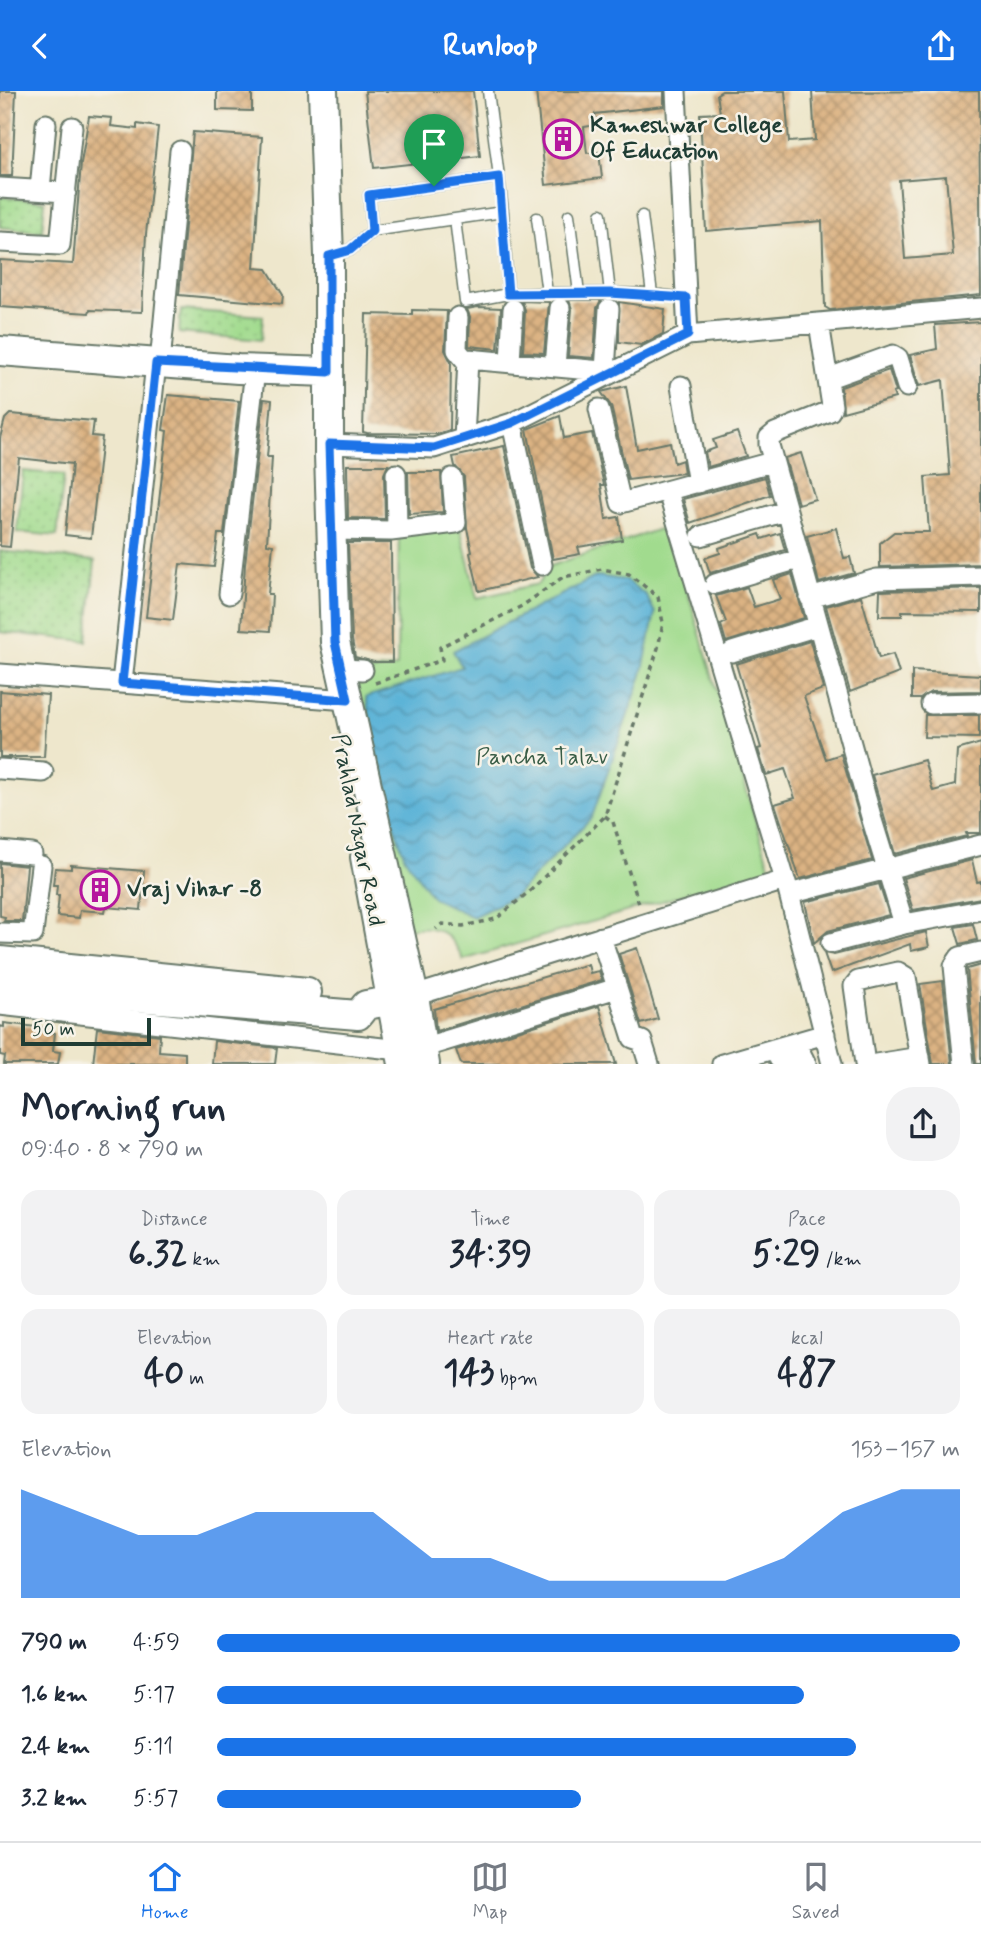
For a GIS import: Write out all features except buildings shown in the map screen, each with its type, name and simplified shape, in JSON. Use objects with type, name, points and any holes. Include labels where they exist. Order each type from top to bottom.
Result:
[{"type":"street","points":[[305,91],[329,444],[335,642],[359,674],[339,699]]},
{"type":"street","points":[[323,91],[329,256],[322,372],[320,645],[339,699],[390,1001],[413,1056]]},
{"type":"street","points":[[676,91],[688,335]]},
{"type":"street","points":[[40,190],[46,124]]},
{"type":"street","points":[[0,242],[60,245],[72,127]]},
{"type":"street","points":[[122,683],[180,151]]},
{"type":"street","points":[[0,188],[66,192]]},
{"type":"street","points":[[553,301],[555,366]]},
{"type":"street","points":[[610,301],[610,371]]},
{"type":"street","points":[[510,302],[510,362]]},
{"type":"street","points":[[329,444],[421,450],[464,439],[512,423],[610,371],[688,335],[981,308]]},
{"type":"street","points":[[458,317],[457,349],[466,361],[464,439]]},
{"type":"street","points":[[819,323],[833,400],[830,411],[775,433],[769,438],[769,445],[904,924]]},
{"type":"street","points":[[0,352],[255,370],[322,372]]},
{"type":"street","points":[[829,378],[893,355],[898,358],[907,387]]},
{"type":"street","points":[[466,361],[471,358],[610,371]]},
{"type":"street","points":[[229,594],[255,370]]},
{"type":"street","points":[[681,386],[698,483]]},
{"type":"street","points":[[599,409],[621,503],[772,462]]},
{"type":"street","points":[[512,423],[542,565]]},
{"type":"street","points":[[396,474],[397,530]]},
{"type":"street","points":[[331,530],[397,530],[456,523],[452,478]]},
{"type":"street","points":[[668,492],[787,887],[832,1064]]},
{"type":"street","points":[[701,537],[786,511]]},
{"type":"street","points":[[715,584],[799,559]]},
{"type":"street","points":[[810,598],[877,579],[981,576]]},
{"type":"street","points":[[732,652],[818,626]]},
{"type":"street","points":[[0,674],[339,699]]},
{"type":"street","points":[[930,704],[981,703]]},
{"type":"street","points":[[0,769],[43,772]]},
{"type":"street","points":[[0,986],[358,1015],[390,1001],[601,937],[787,887],[981,845]]},
{"type":"street","points":[[0,851],[36,860],[35,931],[19,953]]},
{"type":"street","points":[[831,943],[904,924],[981,910]]},
{"type":"street","points":[[0,933],[19,953],[390,1001]]},
{"type":"street","points":[[601,937],[633,1038],[642,1041],[649,1064]]},
{"type":"street","points":[[964,1064],[954,966],[960,957],[981,953]]},
{"type":"street","points":[[865,1064],[853,986],[858,981],[898,972],[906,977],[921,1060],[876,1064]]},
{"type":"street","points":[[0,1005],[413,1056],[617,988]]},
{"type":"street","points":[[722,1064],[825,1034]]},
{"type":"street","points":[[764,1064],[801,1054],[806,1064]]},
{"type":"lane","points":[[488,91],[503,212],[510,302]]},
{"type":"lane","points":[[372,231],[369,195],[499,177]]},
{"type":"lane","points":[[329,256],[350,250],[372,231],[503,212]]},
{"type":"lane","points":[[601,214],[610,301]]},
{"type":"lane","points":[[569,215],[579,293]]},
{"type":"lane","points":[[642,216],[652,295]]},
{"type":"lane","points":[[537,218],[553,301]]},
{"type":"lane","points":[[455,219],[465,302],[553,301],[579,293],[610,301],[652,295],[686,298]]},
{"type":"path","points":[[359,674],[442,660],[440,647],[522,605],[563,577],[602,569],[629,574],[658,597],[663,623],[658,648],[604,816],[531,890],[496,919],[463,926],[442,924],[436,929]]},
{"type":"path","points":[[604,816],[613,822],[640,907]]},
{"type":"green space","points":[[0,197],[45,201],[42,232],[0,227]]},
{"type":"green space","points":[[181,310],[263,316],[261,340],[179,333]]},
{"type":"green space","points":[[23,471],[64,475],[57,536],[17,532]]},
{"type":"green space","name":"Pancha Talav","points":[[458,519],[477,598],[538,584],[550,566],[668,526],[770,869],[463,960],[451,940],[436,930],[418,928],[395,933],[345,675],[397,667],[399,528]]},
{"type":"green space","points":[[0,551],[95,561],[87,641],[0,632]]},
{"type":"water","points":[[597,576],[625,580],[646,595],[655,613],[642,675],[592,817],[515,896],[473,917],[433,898],[405,858],[385,799],[366,697],[462,667],[453,651]]},
{"type":"place","name":"Kameshwar College Of Education","points":[[563,139]]},
{"type":"place","name":"Vraj Vihar -8","points":[[100,890]]},
{"type":"route","points":[[499,177],[508,294],[610,293],[686,298],[688,335],[512,423],[434,448],[421,450],[329,444],[335,642],[348,700],[122,683],[156,363],[329,372],[329,256],[350,250],[372,231],[369,195],[434,186],[499,177]]}]
